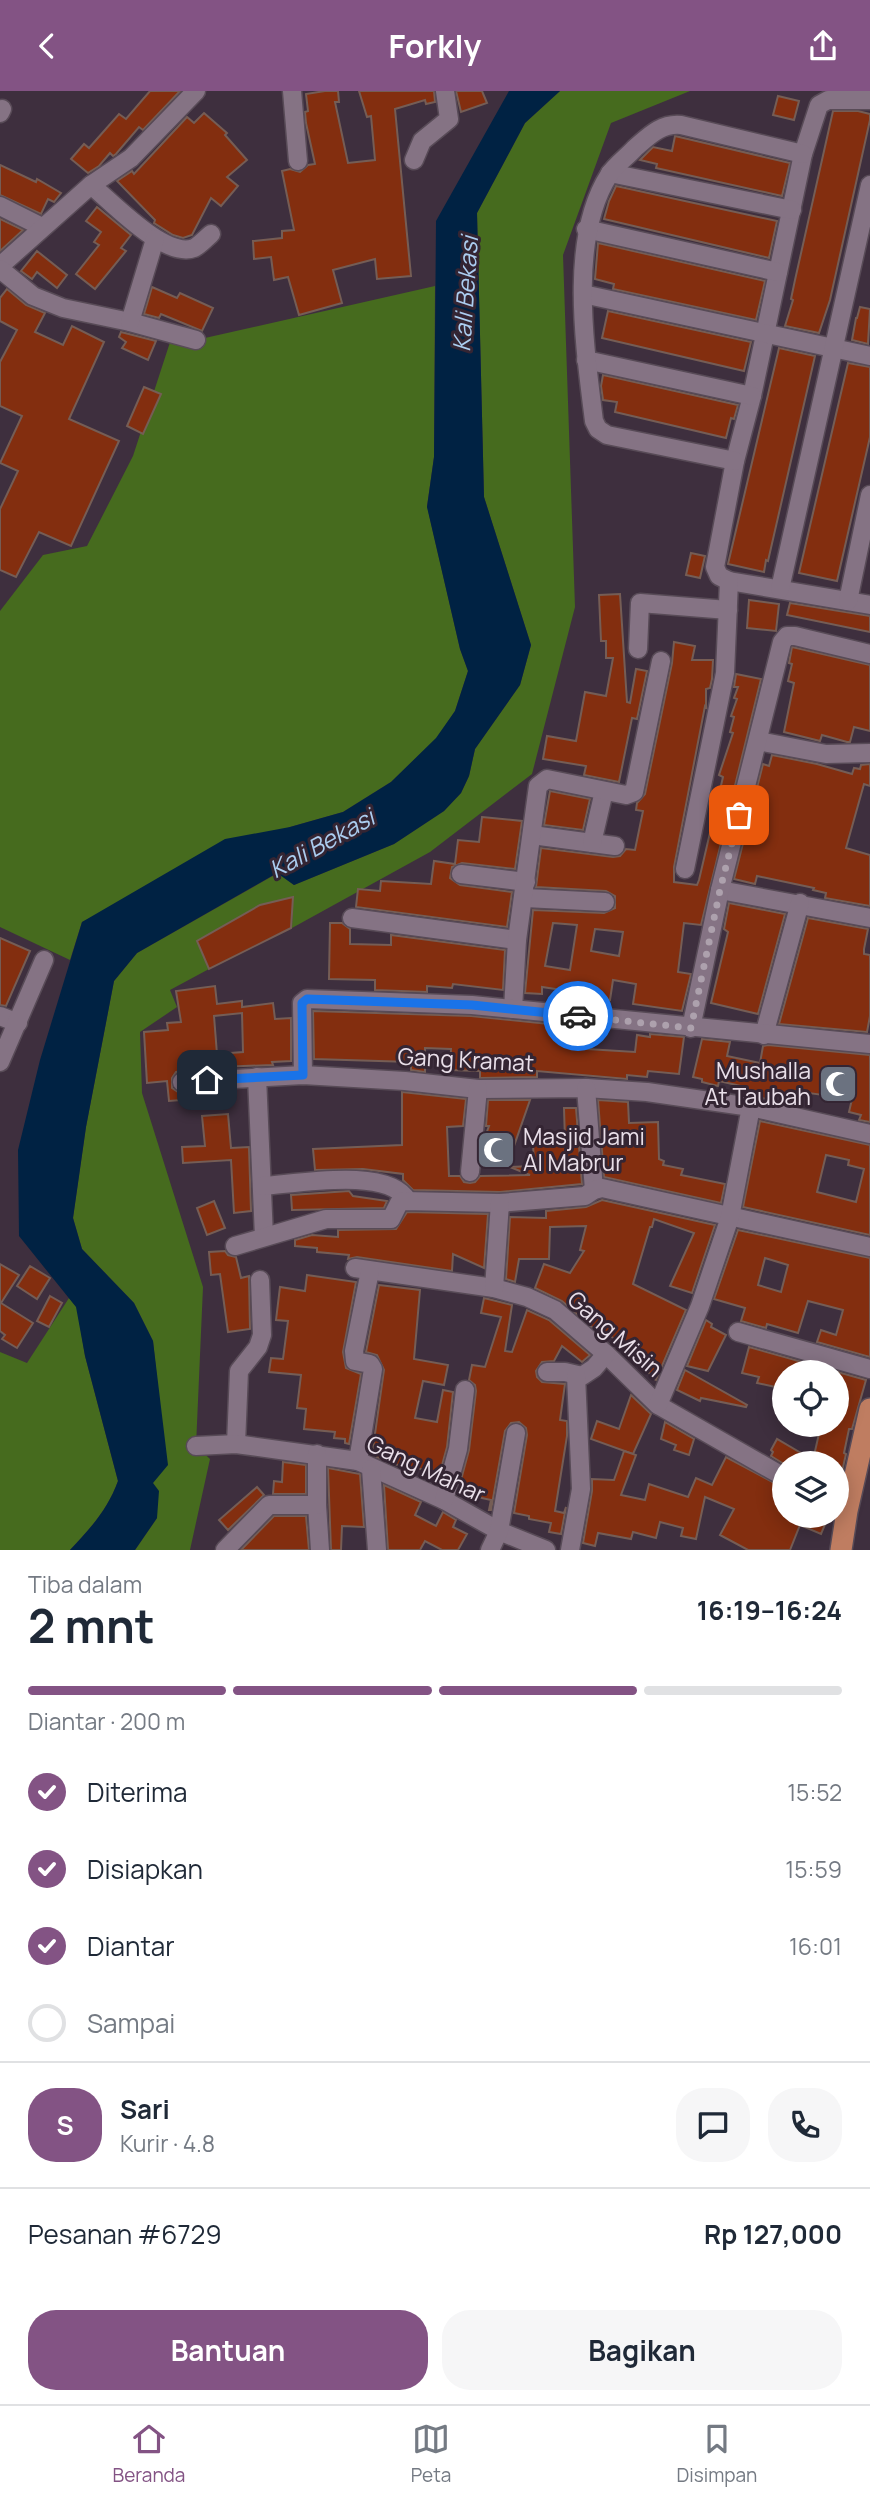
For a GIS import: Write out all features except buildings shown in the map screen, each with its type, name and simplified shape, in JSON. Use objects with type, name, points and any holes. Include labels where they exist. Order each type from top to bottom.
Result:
[{"type":"main road","points":[[849,1483],[870,1409]]},
{"type":"main road","points":[[841,1550],[842,1528]]},
{"type":"street","points":[[196,91],[131,158],[92,185],[42,227],[0,268],[23,289],[63,308],[196,340]]},
{"type":"street","points":[[292,91],[298,161]]},
{"type":"street","points":[[414,160],[422,141],[449,119],[445,91]]},
{"type":"street","points":[[870,100],[823,102],[815,115],[803,154],[752,396],[735,461],[716,561],[719,576],[729,581],[870,605]]},
{"type":"street","points":[[735,461],[602,432],[594,421],[586,360],[583,294],[586,229],[595,202],[610,173],[652,133],[668,125],[681,125],[803,154]]},
{"type":"street","points":[[610,173],[792,209]]},
{"type":"street","points":[[92,185],[155,239],[178,249],[193,249],[211,234]]},
{"type":"street","points":[[780,589],[870,185]]},
{"type":"street","points":[[0,206],[42,227]]},
{"type":"street","points":[[586,229],[778,272]]},
{"type":"street","points":[[130,322],[155,239]]},
{"type":"street","points":[[583,294],[870,356]]},
{"type":"street","points":[[586,360],[752,396]]},
{"type":"street","points":[[848,601],[870,495]]},
{"type":"street","points":[[685,869],[725,673],[729,581]]},
{"type":"street","points":[[638,649],[640,603],[728,610]]},
{"type":"street","points":[[691,1028],[720,890],[782,642],[787,636],[870,654]]},
{"type":"street","points":[[513,1009],[517,940],[526,890],[538,786],[550,779],[629,795],[635,789],[661,661]]},
{"type":"street","points":[[758,741],[826,754],[870,753]]},
{"type":"street","points":[[592,843],[604,791]]},
{"type":"street","points":[[532,835],[615,846]]},
{"type":"street","points":[[461,874],[526,890],[605,902]]},
{"type":"street","points":[[720,890],[870,918]]},
{"type":"street","points":[[764,1035],[800,903]]},
{"type":"street","points":[[352,918],[517,940]]},
{"type":"street","points":[[0,1062],[44,960]]},
{"type":"street","points":[[303,1075],[302,1003],[307,999],[472,1005],[870,1044]]},
{"type":"street","points":[[0,1016],[18,1023]]},
{"type":"street","name":"Gang Kramat","points":[[182,1082],[303,1075],[405,1081],[478,1089],[586,1088],[647,1092],[751,1107],[870,1134]]},
{"type":"street","points":[[257,1077],[264,1237]]},
{"type":"street","points":[[586,1088],[594,1190]]},
{"type":"street","points":[[470,1172],[478,1089]]},
{"type":"street","points":[[658,1405],[700,1306],[730,1217],[751,1107]]},
{"type":"street","points":[[262,1186],[364,1180],[394,1188],[408,1201]]},
{"type":"street","points":[[235,1246],[326,1219],[391,1219],[399,1203],[408,1201],[500,1203],[585,1196],[594,1190],[614,1189],[870,1247]]},
{"type":"street","points":[[494,1288],[500,1203]]},
{"type":"street","name":"Gang Misin","points":[[365,1465],[373,1369],[370,1364],[355,1361],[354,1351],[363,1269],[494,1288],[527,1297],[555,1310],[606,1354],[658,1405],[772,1470]]},
{"type":"street","points":[[236,1444],[239,1371],[258,1347],[262,1335],[260,1280]]},
{"type":"street","points":[[738,1332],[870,1369]]},
{"type":"street","points":[[547,1372],[585,1375],[606,1354]]},
{"type":"street","points":[[570,1550],[581,1489],[576,1375]]},
{"type":"street","points":[[444,1500],[458,1449],[465,1390]]},
{"type":"street","points":[[490,1550],[499,1531],[516,1433]]},
{"type":"street","name":"Gang Mahar","points":[[195,1446],[236,1444],[317,1454],[365,1465],[444,1500],[499,1531],[546,1550]]},
{"type":"street","points":[[317,1454],[320,1550]]},
{"type":"street","points":[[365,1465],[377,1550]]},
{"type":"street","points":[[225,1550],[263,1508],[269,1505],[317,1505]]},
{"type":"green space","points":[[560,91],[690,91],[611,123],[563,255],[575,607],[532,774],[430,852],[292,928],[293,897],[260,905],[197,941],[209,969],[170,990],[177,1007],[140,1032],[142,1093],[203,1287],[196,1446],[210,1459],[190,1550],[135,1550],[157,1518],[153,1483],[159,1398],[153,1341],[134,1303],[82,1249],[73,1218],[86,1127],[114,981],[137,953],[278,873],[294,885],[394,844],[444,811],[461,793],[469,776],[475,749],[520,685],[531,645],[484,497],[477,213],[525,123]]},
{"type":"green space","points":[[435,286],[434,457],[427,506],[460,649],[468,671],[455,711],[437,738],[391,782],[343,812],[290,827],[82,922],[70,960],[0,927],[0,611],[43,555],[87,546],[133,456],[173,333],[196,340]]},
{"type":"green space","points":[[69,1298],[77,1307],[85,1356],[118,1481],[104,1510],[70,1550],[0,1550],[0,1352],[27,1363]]},
{"type":"water","name":"Kali Bekasi","points":[[509,91],[560,91],[525,123],[477,213],[484,497],[531,645],[520,685],[475,749],[469,776],[461,793],[444,811],[394,844],[294,885],[277,873],[137,953],[114,981],[86,1127],[73,1218],[82,1249],[134,1303],[153,1341],[168,1465],[153,1483],[159,1491],[157,1518],[135,1550],[70,1550],[104,1510],[118,1481],[85,1356],[76,1307],[19,1236],[18,1150],[40,1060],[82,922],[225,839],[290,827],[343,812],[391,782],[436,738],[455,711],[468,671],[460,649],[427,507],[434,457],[436,221]]},
{"type":"way so far","points":[[578,1016],[691,1028],[739,815]]},
{"type":"place","name":"Mushalla At Taubah","points":[[838,1084]]},
{"type":"place","name":"Masjid Jami Al Mabrur","points":[[496,1150]]},
{"type":"route","points":[[207,1080],[303,1075],[302,1003],[307,999],[472,1005],[578,1016]]}]
